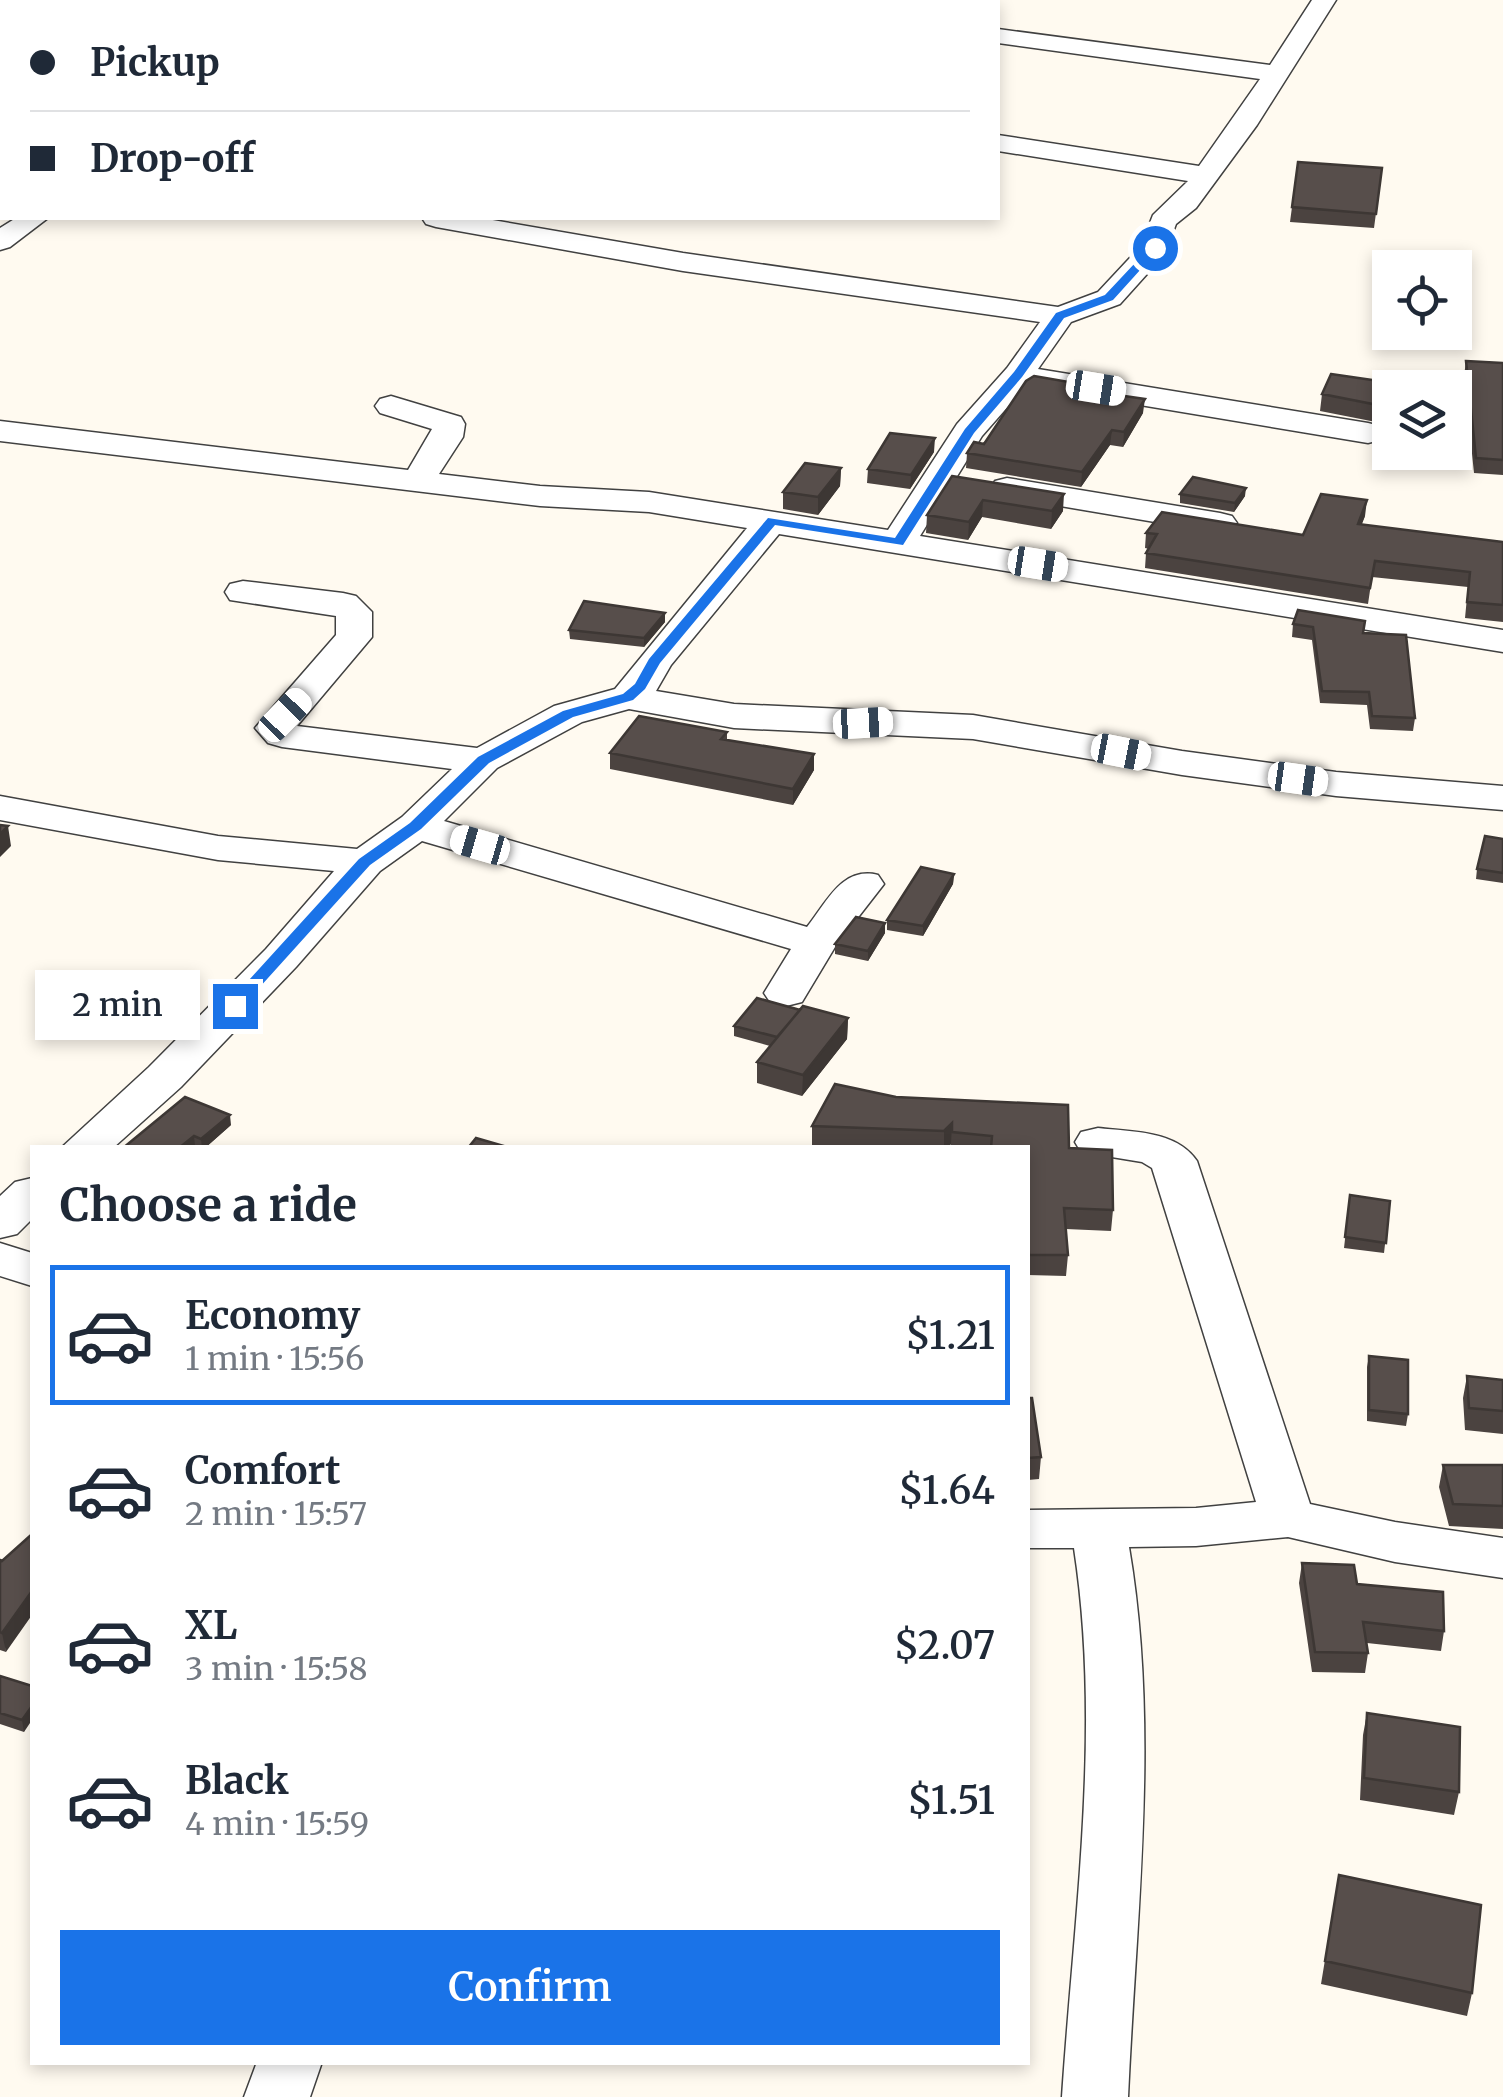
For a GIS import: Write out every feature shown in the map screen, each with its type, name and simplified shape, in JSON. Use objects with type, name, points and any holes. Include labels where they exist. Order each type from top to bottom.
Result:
[{"type":"street","points":[[447,220],[683,262],[1060,316],[1094,305],[1116,292],[1155,248],[1162,221],[1186,202],[1248,119],[1324,0]]},
{"type":"street","points":[[1000,36],[1277,74]]},
{"type":"street","points":[[1000,143],[1203,175]]},
{"type":"street","points":[[0,240],[31,220]]},
{"type":"street","points":[[898,542],[969,431],[1018,375],[1060,316]]},
{"type":"street","points":[[1018,375],[1368,433]]},
{"type":"street","points":[[391,406],[449,424],[447,437],[417,482]]},
{"type":"street","points":[[0,431],[417,482],[649,502],[1503,641]]},
{"type":"street","points":[[940,478],[1237,526]]},
{"type":"street","points":[[628,697],[772,520]]},
{"type":"street","points":[[243,592],[343,604],[354,612],[354,637],[274,728],[282,735],[367,749],[484,760]]},
{"type":"street","points":[[87,1145],[165,1077],[281,958],[365,862],[416,826],[484,760],[568,714],[628,697],[734,716],[974,726],[1182,763],[1336,784],[1503,798]]},
{"type":"street","points":[[0,808],[218,848],[365,862]]},
{"type":"street","points":[[416,826],[816,943]]},
{"type":"street","points":[[786,993],[816,943],[863,884]]},
{"type":"street","points":[[1098,1142],[1154,1149],[1173,1161],[1288,1518]]},
{"type":"street","points":[[0,1224],[30,1195]]},
{"type":"street","points":[[0,1259],[30,1269]]},
{"type":"street","points":[[1030,1529],[1196,1527],[1288,1518],[1395,1542],[1503,1558]]},
{"type":"street","points":[[1096,2097],[1117,1706],[1111,1607],[1098,1528]]},
{"type":"street","points":[[277,2097],[289,2065]]},
{"type":"building","points":[[1298,162],[1382,168],[1376,214],[1292,207]]},
{"type":"building","points":[[1466,361],[1503,363],[1503,460],[1476,458],[1472,370],[1467,370]]},
{"type":"building","points":[[1331,374],[1372,380],[1372,404],[1322,394]]},
{"type":"building","points":[[1034,376],[1069,382],[1069,388],[1145,399],[1124,432],[1112,430],[1082,472],[967,453],[974,442],[984,444],[1026,381]]},
{"type":"building","points":[[890,433],[935,438],[911,475],[868,469]]},
{"type":"building","points":[[805,463],[841,468],[818,497],[783,492]]},
{"type":"building","points":[[952,476],[1064,494],[1052,511],[983,500],[969,522],[927,515]]},
{"type":"building","points":[[1193,477],[1246,488],[1235,503],[1180,494]]},
{"type":"building","points":[[1321,494],[1367,500],[1358,524],[1503,542],[1503,605],[1467,602],[1470,572],[1375,561],[1370,588],[1146,553],[1157,534],[1146,533],[1162,512],[1303,535]]},
{"type":"building","points":[[584,601],[665,613],[644,638],[569,630]]},
{"type":"building","points":[[1298,610],[1365,621],[1363,633],[1406,635],[1415,718],[1372,716],[1369,692],[1322,691],[1313,627],[1293,624]]},
{"type":"building","points":[[639,716],[727,732],[721,739],[814,754],[793,789],[610,753]]},
{"type":"building","points":[[1485,836],[1503,839],[1503,873],[1477,869]]},
{"type":"building","points":[[921,867],[954,874],[923,926],[887,920]]},
{"type":"building","points":[[856,917],[885,923],[868,951],[835,944]]},
{"type":"building","points":[[757,998],[800,1010],[777,1037],[734,1026]]},
{"type":"building","points":[[803,1006],[848,1018],[803,1075],[757,1062]]},
{"type":"building","points":[[835,1084],[896,1097],[1068,1105],[1069,1148],[1112,1150],[1113,1210],[1064,1208],[1068,1255],[1030,1255],[1030,1145],[991,1145],[992,1136],[952,1132],[952,1123],[944,1131],[812,1126]]},
{"type":"building","points":[[185,1097],[230,1115],[201,1139],[194,1136],[183,1145],[127,1145]]},
{"type":"building","points":[[476,1138],[500,1145],[470,1145]]},
{"type":"building","points":[[1350,1195],[1390,1201],[1386,1243],[1345,1237]]},
{"type":"building","points":[[1369,1356],[1408,1360],[1408,1414],[1369,1410]]},
{"type":"building","points":[[1467,1376],[1503,1380],[1503,1411],[1469,1408]]},
{"type":"building","points":[[1030,1398],[1032,1398],[1041,1457],[1030,1458]]},
{"type":"building","points":[[1443,1465],[1503,1465],[1503,1506],[1453,1504]]},
{"type":"building","points":[[30,1536],[30,1594],[2,1633],[0,1560]]},
{"type":"building","points":[[1302,1563],[1354,1565],[1357,1584],[1443,1592],[1444,1631],[1363,1622],[1368,1653],[1315,1652]]},
{"type":"building","points":[[0,1676],[30,1685],[30,1709],[22,1720],[0,1713]]},
{"type":"building","points":[[1367,1713],[1460,1727],[1459,1792],[1364,1778]]},
{"type":"building","points":[[1339,1875],[1481,1905],[1472,1993],[1325,1961]]},
{"type":"route","points":[[235,1006],[365,862],[416,826],[484,760],[568,714],[628,697],[772,520],[898,542],[969,431],[1018,375],[1060,316],[1109,298],[1155,248]]}]
